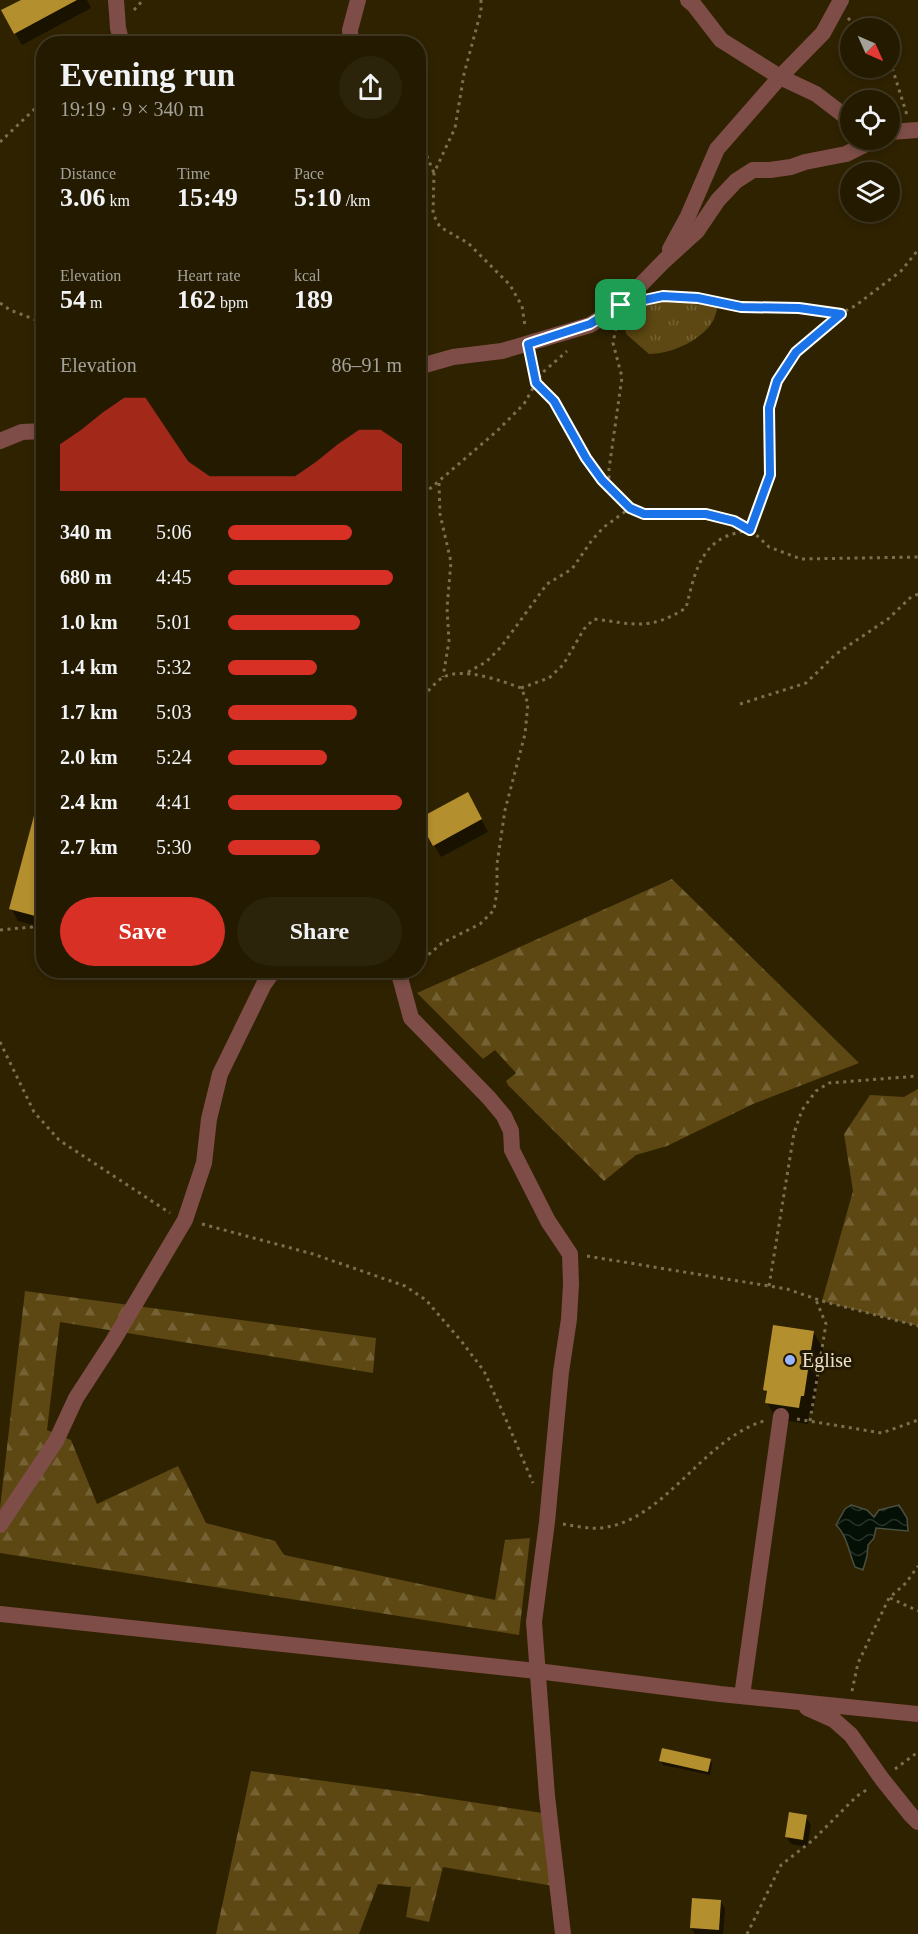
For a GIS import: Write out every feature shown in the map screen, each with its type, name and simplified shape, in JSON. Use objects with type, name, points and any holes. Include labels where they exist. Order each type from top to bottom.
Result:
[{"type":"street","points":[[116,0],[120,36]]},
{"type":"street","points":[[350,36],[358,0]]},
{"type":"street","points":[[688,0],[721,40],[780,77],[816,94],[840,112]]},
{"type":"street","points":[[664,261],[688,216],[717,149],[780,77],[823,33],[841,0]]},
{"type":"street","points":[[900,131],[915,130]]},
{"type":"street","points":[[426,365],[453,357],[502,351],[590,324],[621,305],[697,231],[718,200],[736,180],[753,170],[791,167],[854,150]]},
{"type":"street","points":[[0,441],[22,432],[36,431]]},
{"type":"street","points":[[0,1525],[56,1441],[76,1398],[185,1220],[204,1163],[209,1119],[220,1074],[268,978]]},
{"type":"street","points":[[400,978],[411,1018],[504,1116],[511,1131],[512,1150],[548,1221],[570,1254],[571,1284],[568,1318],[547,1522],[534,1622],[549,1814],[563,1934]]},
{"type":"street","points":[[742,1696],[781,1416]]},
{"type":"street","points":[[0,1614],[918,1714]]},
{"type":"street","points":[[793,1701],[834,1720],[851,1735],[882,1779],[918,1822]]},
{"type":"path","points":[[481,0],[482,11],[464,74],[455,128],[435,173],[433,214],[440,227],[468,243],[510,285],[522,306],[536,383],[554,401],[586,458],[630,508],[644,514],[706,514],[734,521],[750,530],[769,547],[801,559],[918,557]]},
{"type":"path","points":[[896,78],[915,130]]},
{"type":"path","points":[[0,142],[36,108]]},
{"type":"path","points":[[426,153],[435,173]]},
{"type":"path","points":[[750,530],[770,475],[769,408],[777,381],[796,352],[841,314],[901,271],[916,253]]},
{"type":"path","points":[[609,486],[609,469],[622,377],[613,343],[621,305],[663,296],[698,298],[741,307],[799,308],[841,314]]},
{"type":"path","points":[[0,303],[10,310],[36,320]]},
{"type":"path","points":[[426,492],[511,418],[524,404],[541,375],[570,347]]},
{"type":"path","points":[[438,482],[440,514],[451,562],[447,608],[449,641],[443,677]]},
{"type":"path","points":[[426,694],[443,677],[466,673],[486,662],[501,647],[547,584],[572,569],[604,527],[630,508]]},
{"type":"path","points":[[466,673],[497,679],[521,688],[549,678],[563,665],[584,629],[594,620],[640,625],[667,619],[686,608],[696,569],[706,552],[725,536],[750,530]]},
{"type":"path","points":[[740,704],[806,683],[836,654],[888,620],[910,598],[918,594]]},
{"type":"path","points":[[426,957],[442,943],[480,924],[494,910],[497,891],[496,864],[505,810],[525,734],[528,703],[521,688]]},
{"type":"path","points":[[0,930],[36,926]]},
{"type":"path","points":[[0,1042],[34,1112],[59,1140],[167,1211],[185,1220],[313,1254],[405,1286],[426,1300],[484,1371],[535,1490]]},
{"type":"path","points":[[769,1286],[794,1133],[802,1110],[816,1091],[829,1083],[918,1076]]},
{"type":"path","points":[[570,1254],[787,1289],[918,1326]]},
{"type":"path","points":[[810,1421],[826,1324],[816,1299]]},
{"type":"path","points":[[547,1522],[599,1528],[624,1523],[650,1508],[718,1446],[751,1425],[781,1416],[882,1433],[918,1420]]},
{"type":"path","points":[[848,1708],[858,1663],[889,1598],[906,1583],[918,1566]]},
{"type":"path","points":[[889,1598],[918,1611]]},
{"type":"path","points":[[747,1934],[781,1865],[813,1840],[857,1796],[918,1752]]},
{"type":"green space","points":[[663,296],[719,302],[712,322],[699,336],[683,346],[666,352],[649,354],[626,334],[624,321],[634,302]]},
{"type":"green space","points":[[672,879],[859,1063],[753,1104],[667,1146],[636,1155],[604,1181],[508,1085],[506,1081],[516,1073],[495,1050],[483,1059],[417,993]]},
{"type":"green space","points":[[918,1089],[918,1326],[822,1301],[853,1191],[844,1134],[870,1095],[904,1097]]},
{"type":"green space","points":[[25,1291],[376,1338],[373,1373],[60,1322],[47,1430],[71,1440],[97,1504],[178,1466],[206,1523],[275,1541],[284,1555],[495,1600],[505,1540],[530,1538],[519,1635],[0,1553],[0,1508]]},
{"type":"green space","points":[[251,1771],[549,1814],[559,1887],[443,1867],[429,1922],[406,1917],[411,1887],[378,1884],[359,1934],[216,1934]]},
{"type":"water","points":[[851,1505],[867,1510],[874,1517],[879,1510],[899,1505],[907,1518],[908,1531],[876,1528],[874,1538],[868,1545],[863,1570],[855,1567],[845,1539],[836,1525],[845,1509]]},
{"type":"building","points":[[21,0],[77,0],[14,34],[1,10]]},
{"type":"building","points":[[468,792],[482,819],[433,846],[426,833],[426,815]]},
{"type":"building","points":[[36,808],[36,916],[9,909]]},
{"type":"building","points":[[773,1325],[814,1331],[804,1396],[801,1396],[799,1408],[765,1403],[767,1391],[763,1390]]},
{"type":"building","points":[[662,1748],[711,1759],[708,1772],[659,1761]]},
{"type":"building","points":[[789,1812],[807,1815],[803,1840],[785,1837]]},
{"type":"building","points":[[692,1898],[721,1900],[719,1930],[690,1928]]},
{"type":"place","name":"Eglise","points":[[790,1360]]},
{"type":"route","points":[[663,296],[698,298],[741,307],[799,308],[841,314],[819,330],[796,352],[777,381],[769,408],[770,475],[750,530],[734,521],[706,514],[644,514],[630,508],[602,480],[586,458],[554,401],[536,383],[528,344],[590,324],[621,305],[663,296]]}]
